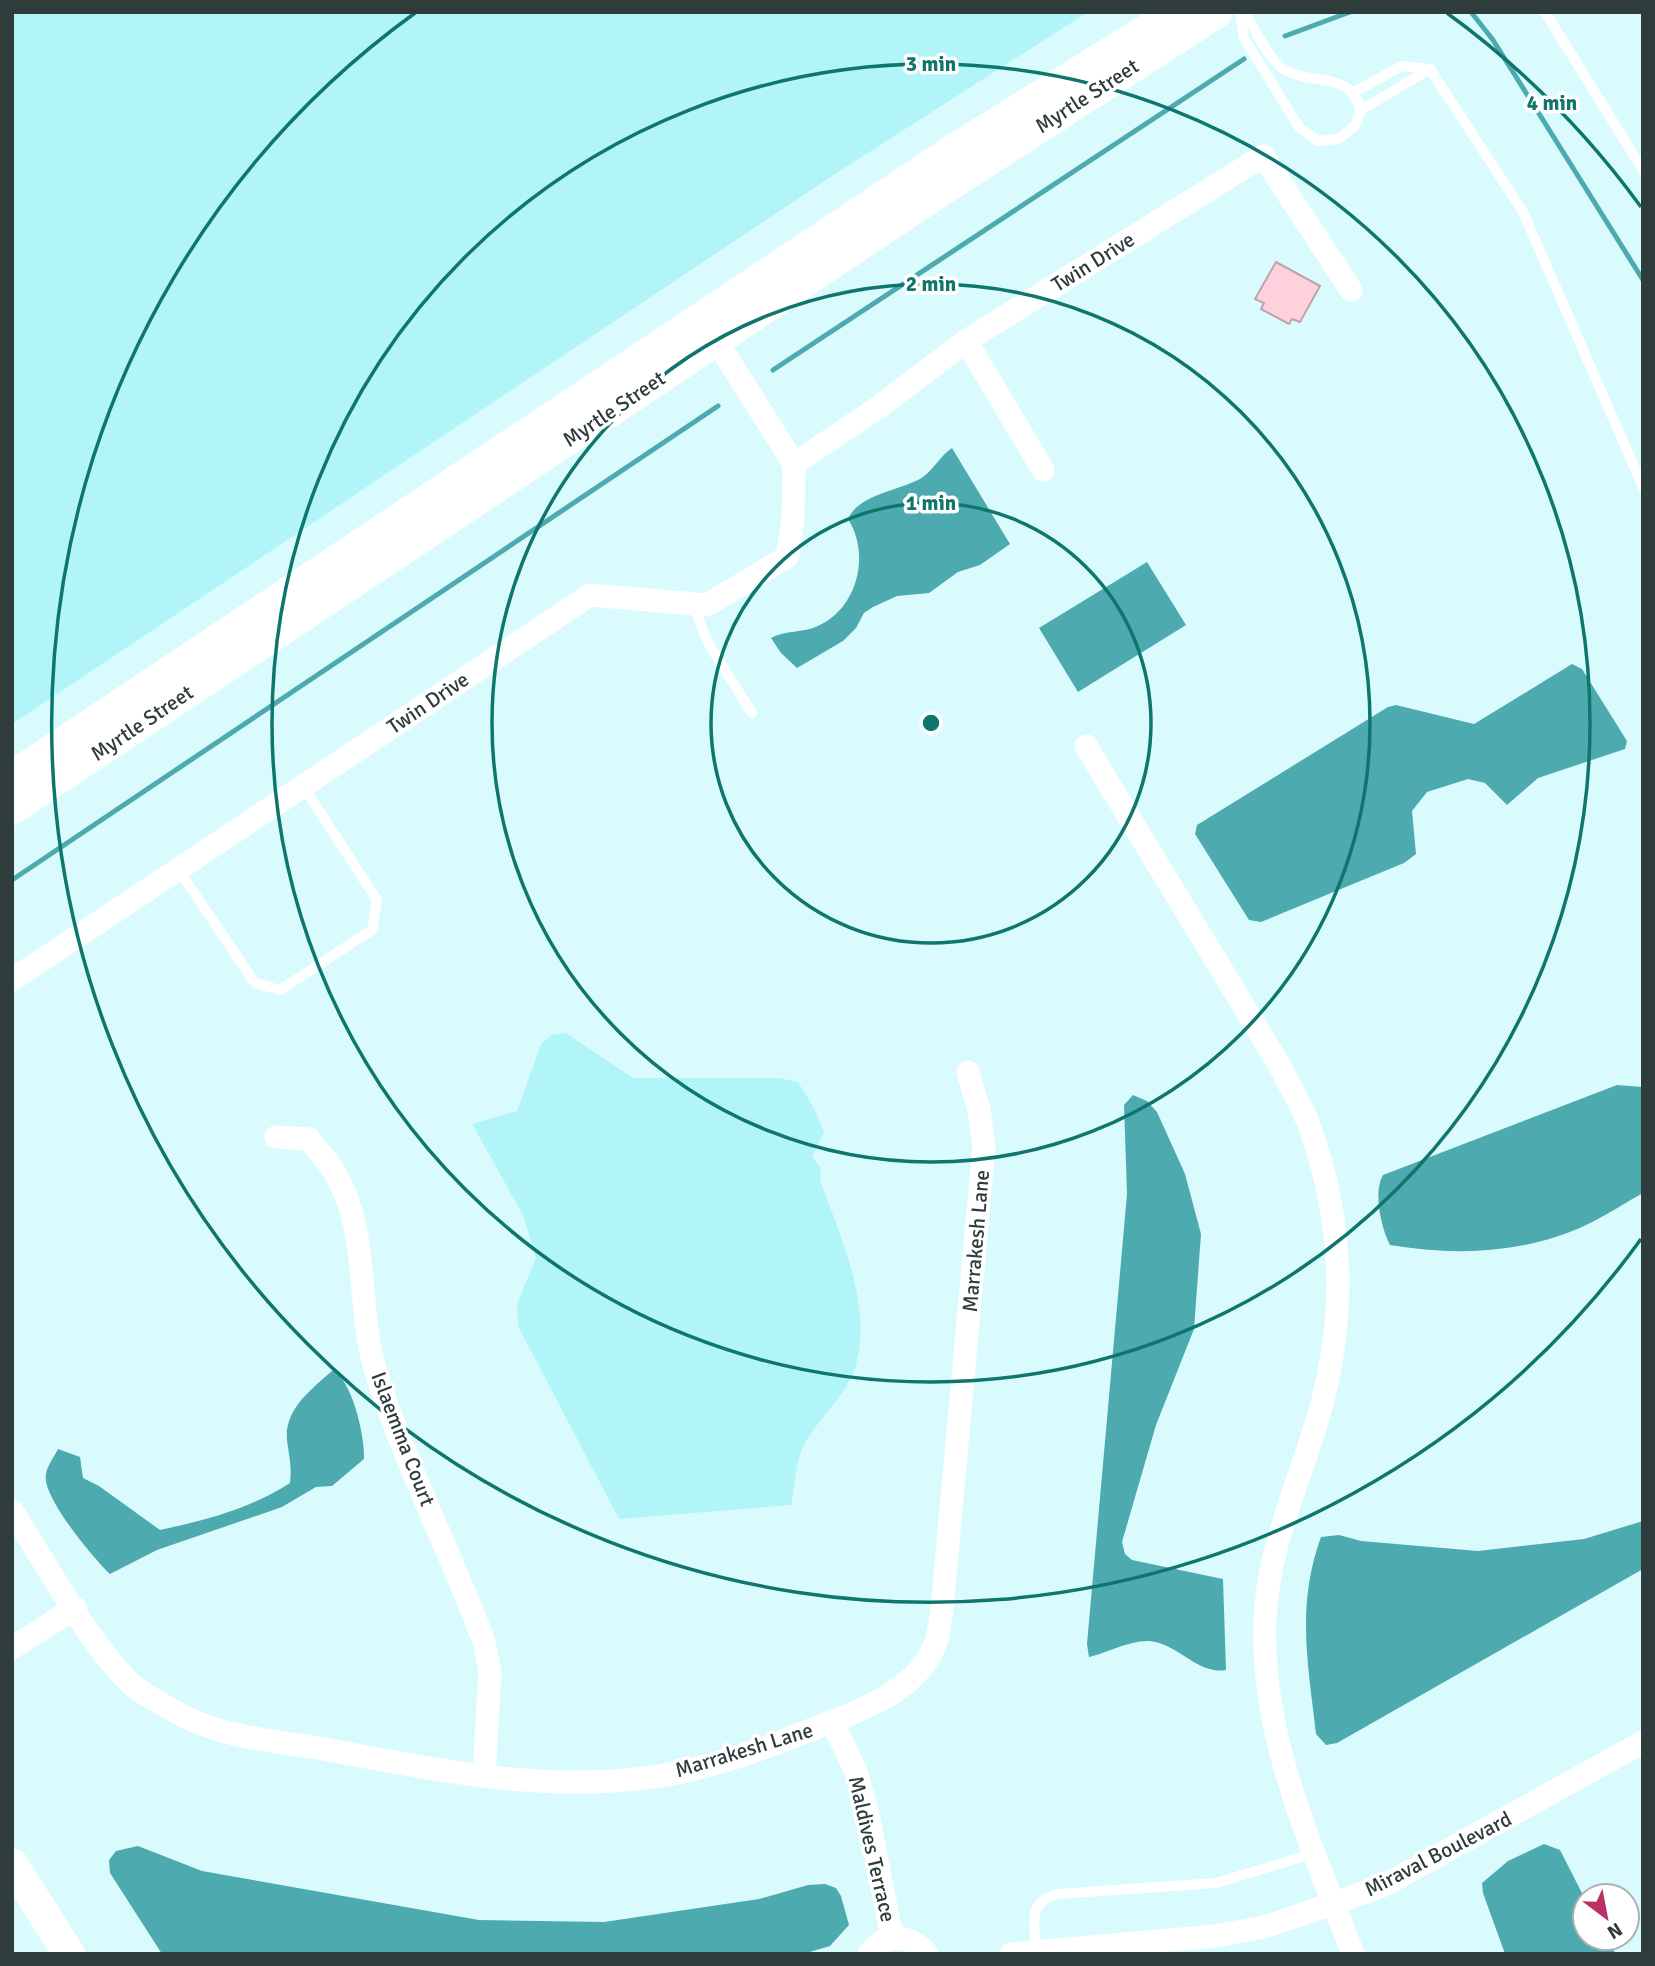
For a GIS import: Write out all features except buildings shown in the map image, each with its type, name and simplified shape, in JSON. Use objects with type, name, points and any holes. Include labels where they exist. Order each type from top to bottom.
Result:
[{"type":"street","name":"Myrtle Street","points":[[12,809],[709,329],[957,148],[1176,12]]},
{"type":"street","name":"Myrtle Street","points":[[12,777],[709,329],[954,182],[1217,12]]},
{"type":"street","name":"Twin Drive","points":[[12,980],[590,594],[707,605],[787,557],[793,519],[794,464],[879,407],[967,341],[1263,156],[1351,290]]},
{"type":"street","points":[[709,329],[794,464]]},
{"type":"street","points":[[967,341],[1043,470]]},
{"type":"street","points":[[1086,746],[1281,1068],[1309,1124],[1326,1183],[1339,1258],[1339,1317],[1333,1364],[1314,1432],[1287,1503],[1268,1574],[1265,1622],[1274,1734],[1353,1954]]},
{"type":"street","name":"Marrakesh Lane","points":[[12,1511],[106,1656],[130,1683],[177,1713],[226,1732],[484,1775],[609,1781],[680,1772],[766,1748],[832,1721],[898,1689],[922,1666],[935,1644],[942,1609],[984,1146],[979,1110],[968,1072]]},
{"type":"street","name":"Islaemma Court","points":[[276,1137],[309,1139],[335,1173],[347,1200],[356,1235],[374,1362],[392,1420],[484,1642],[490,1671],[484,1775]]},
{"type":"street","points":[[12,1648],[75,1608]]},
{"type":"street","name":"Maldives Terrace","points":[[832,1721],[857,1774],[868,1815],[892,1938]]},
{"type":"street","name":"Miraval Boulevard","points":[[1011,1954],[1215,1936],[1264,1927],[1385,1885],[1643,1742]]},
{"type":"street","points":[[12,1864],[69,1954]]},
{"type":"street","points":[[869,1954],[879,1943],[892,1938],[911,1940],[927,1954]]},
{"type":"lane","points":[[1242,12],[1282,69],[1309,79],[1334,79],[1352,93],[1361,110]]},
{"type":"lane","points":[[1242,12],[1244,38],[1299,127],[1318,141],[1338,139],[1355,126],[1361,110],[1430,69]]},
{"type":"lane","points":[[1545,12],[1643,170]]},
{"type":"lane","points":[[1352,93],[1402,66],[1430,69]]},
{"type":"lane","points":[[1430,69],[1523,212],[1643,487]]},
{"type":"lane","points":[[692,604],[708,643],[752,713]]},
{"type":"lane","points":[[178,869],[255,983],[280,990],[372,930],[377,900],[303,786]]},
{"type":"lane","points":[[1036,1950],[1035,1908],[1042,1898],[1058,1894],[1216,1883],[1315,1853]]},
{"type":"shaded area","points":[[12,12],[1088,12],[832,176],[12,724]]},
{"type":"shaded area","points":[[952,448],[1010,544],[980,565],[958,572],[929,593],[897,596],[873,607],[864,613],[856,628],[843,641],[797,668],[781,653],[771,638],[818,626],[831,618],[851,594],[859,564],[855,533],[848,519],[853,511],[880,494],[920,479]]},
{"type":"shaded area","points":[[1147,562],[1186,625],[1078,692],[1039,628]]},
{"type":"shaded area","points":[[1572,664],[1582,669],[1627,741],[1625,749],[1538,778],[1507,805],[1485,783],[1468,779],[1427,792],[1412,811],[1416,854],[1404,863],[1261,922],[1249,920],[1195,834],[1197,825],[1388,707],[1396,705],[1474,724]]},
{"type":"shaded area","points":[[566,1033],[633,1078],[779,1078],[798,1082],[814,1108],[824,1132],[812,1157],[821,1168],[820,1180],[851,1269],[860,1315],[860,1338],[853,1374],[801,1452],[791,1505],[619,1519],[518,1326],[517,1304],[536,1258],[523,1215],[472,1124],[517,1111],[541,1044],[551,1035]]},
{"type":"shaded area","points":[[1617,1085],[1643,1087],[1643,1193],[1601,1218],[1563,1235],[1539,1242],[1490,1250],[1464,1251],[1390,1245],[1378,1200],[1383,1175]]},
{"type":"shaded area","points":[[1133,1095],[1147,1101],[1157,1112],[1185,1174],[1201,1234],[1194,1329],[1156,1425],[1122,1542],[1125,1554],[1132,1560],[1223,1579],[1226,1670],[1206,1668],[1169,1647],[1149,1641],[1089,1657],[1087,1644],[1127,1194],[1124,1105]]},
{"type":"shaded area","points":[[333,1370],[340,1376],[352,1398],[360,1424],[364,1459],[332,1486],[316,1487],[282,1507],[157,1550],[110,1574],[81,1542],[52,1497],[46,1474],[58,1449],[80,1457],[83,1478],[99,1486],[160,1530],[211,1518],[259,1500],[290,1483],[287,1429],[290,1419],[301,1400]]},
{"type":"shaded area","points":[[1643,1521],[1643,1569],[1337,1743],[1326,1745],[1316,1734],[1307,1659],[1306,1611],[1313,1562],[1321,1537],[1339,1535],[1361,1541],[1478,1551],[1584,1539]]},
{"type":"shaded area","points":[[1544,1844],[1560,1850],[1576,1882],[1571,1882],[1571,1952],[1616,1954],[1505,1954],[1483,1893],[1482,1883],[1508,1861]]},
{"type":"shaded area","points":[[138,1846],[202,1871],[479,1920],[604,1922],[759,1899],[808,1885],[825,1884],[836,1888],[841,1896],[849,1925],[830,1946],[803,1954],[162,1954],[110,1873],[109,1860],[116,1851]]},
{"type":"waterway","points":[[1285,36],[1350,12]]},
{"type":"waterway","points":[[1471,12],[1493,40],[1643,280]]},
{"type":"waterway","points":[[773,370],[1244,59]]},
{"type":"waterway","points":[[12,880],[718,406]]}]
